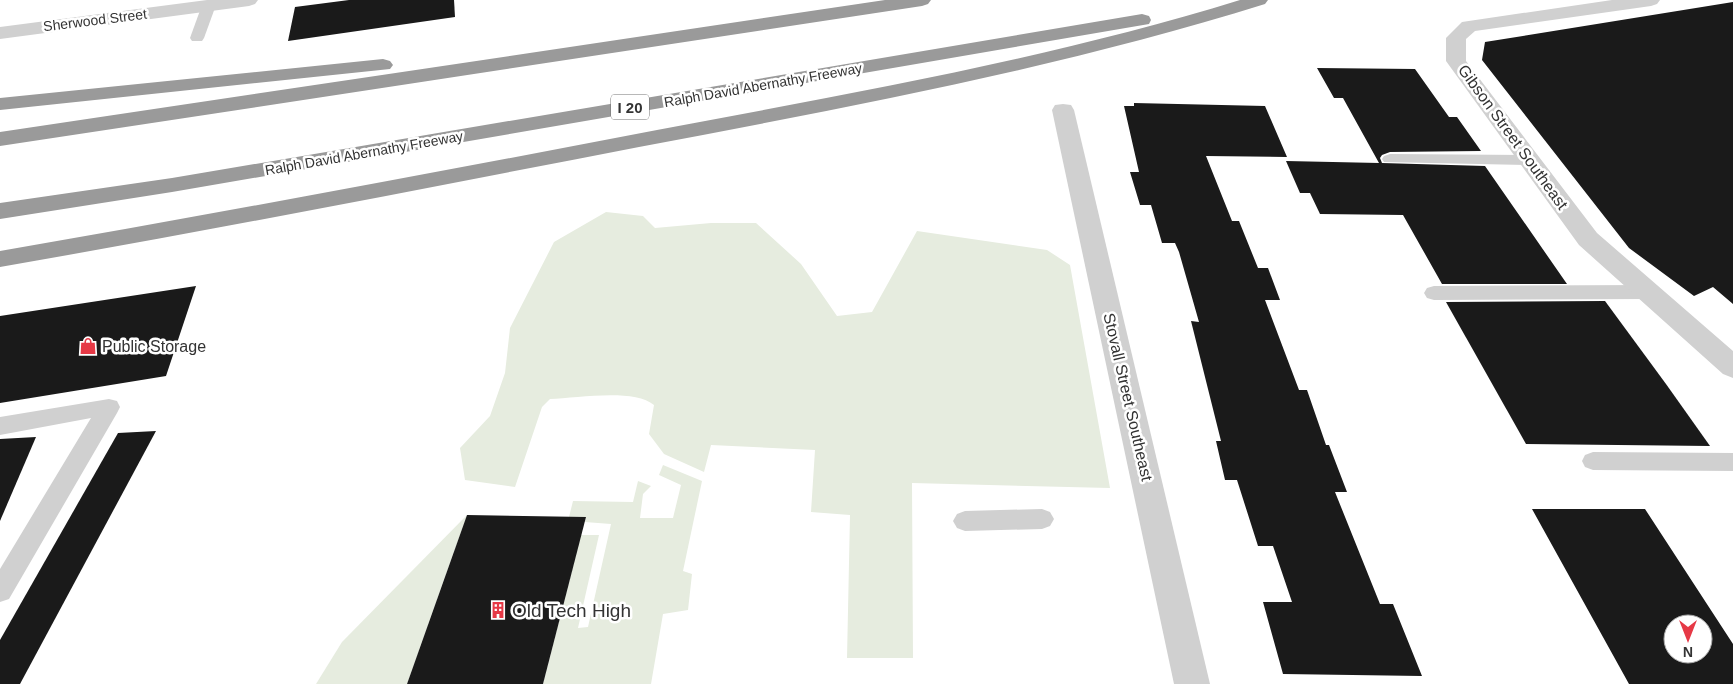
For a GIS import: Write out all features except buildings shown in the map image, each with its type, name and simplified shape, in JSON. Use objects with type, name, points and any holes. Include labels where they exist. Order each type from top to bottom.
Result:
[{"type":"highway","points":[[0,139],[922,0]]},
{"type":"highway","points":[[0,258],[360,194],[912,88],[1120,43],[1178,27],[1259,0]]},
{"type":"highway","name":"Ralph David Abernathy Freeway","points":[[0,211],[192,182],[1259,0]]},
{"type":"highway","points":[[0,104],[746,28]]},
{"type":"street","name":"Sherwood Street","points":[[0,32],[249,0]]},
{"type":"street","name":"Gibson Street Southeast","points":[[1651,0],[1469,26],[1456,38],[1456,61],[1588,238],[1733,367]]},
{"type":"street","name":"Stovall Street Southeast","points":[[1063,110],[1192,684]]},
{"type":"lane","points":[[197,38],[209,5]]},
{"type":"lane","points":[[1390,158],[1528,160]]},
{"type":"lane","points":[[1434,293],[1648,292]]},
{"type":"lane","points":[[0,426],[109,406],[0,591]]},
{"type":"lane","points":[[1593,461],[1733,462]]},
{"type":"lane","points":[[965,520],[1042,519]]},
{"type":"shaded area","points":[[606,212],[643,216],[655,228],[711,223],[756,223],[801,264],[837,316],[872,312],[917,231],[1047,250],[1070,265],[1110,488],[912,483],[913,658],[847,658],[850,515],[811,512],[815,450],[711,445],[704,472],[664,454],[649,434],[654,405],[645,400],[619,395],[550,399],[542,407],[515,487],[465,480],[460,448],[490,416],[505,373],[510,328],[554,242]]},
{"type":"shaded area","points":[[663,465],[702,481],[683,571],[692,574],[688,610],[663,614],[651,684],[543,684],[581,535],[599,535],[578,628],[588,627],[611,524],[585,522],[586,517],[569,517],[573,501],[633,502],[638,481],[651,486],[643,494],[640,518],[673,518],[681,485],[659,475]]},
{"type":"shaded area","points":[[467,515],[407,684],[316,684],[342,642]]},
{"type":"place","name":"Public Storage","points":[[88,346]]},
{"type":"place","name":"Old Tech High","points":[[498,610]]}]
